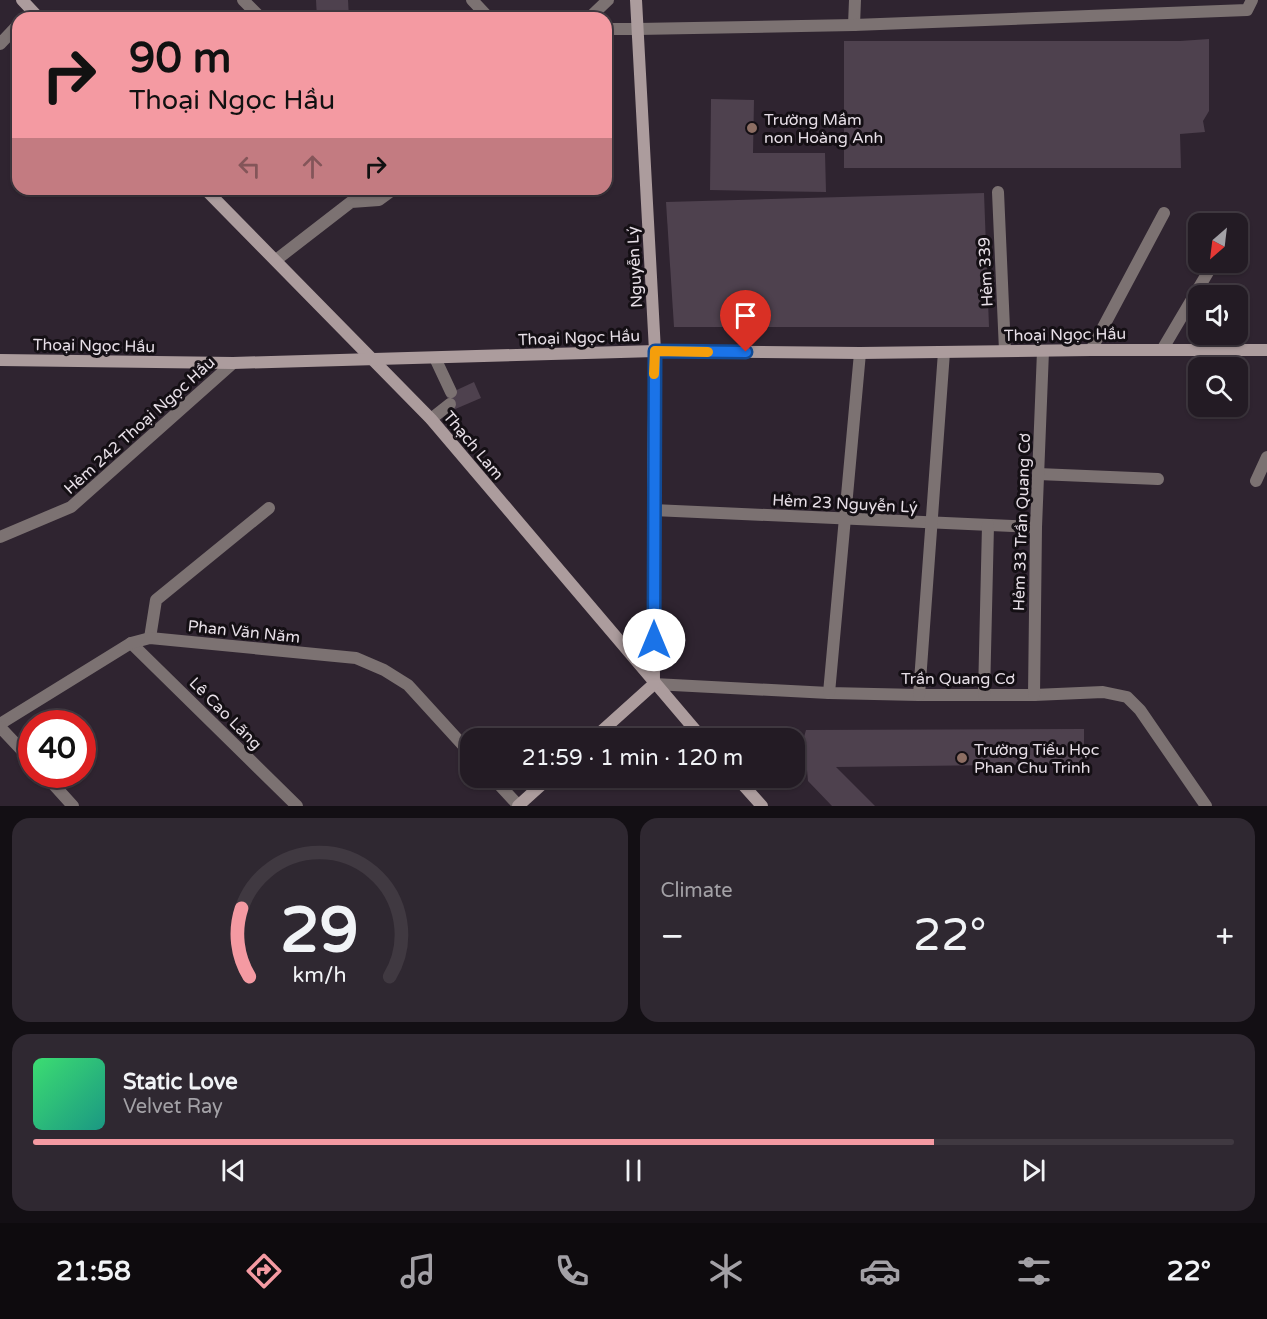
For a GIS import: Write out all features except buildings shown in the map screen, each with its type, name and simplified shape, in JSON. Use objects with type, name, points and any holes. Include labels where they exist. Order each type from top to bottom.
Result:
[{"type":"street","points":[[243,0],[255,12]]},
{"type":"street","points":[[472,0],[483,12]]},
{"type":"street","points":[[595,12],[608,0]]},
{"type":"street","name":"Nguyễn Lý","points":[[636,0],[655,351],[654,684]]},
{"type":"street","points":[[854,25],[855,0]]},
{"type":"street","points":[[612,29],[854,25],[1247,10],[1252,0]]},
{"type":"street","points":[[0,44],[12,31]]},
{"type":"street","name":"Hẻm 339","points":[[998,192],[1005,351]]},
{"type":"street","name":"Thạch Lam","points":[[215,195],[371,360],[431,419],[693,728]]},
{"type":"street","points":[[276,260],[351,202],[379,200],[386,195]]},
{"type":"street","points":[[1091,350],[1164,213]]},
{"type":"street","points":[[1162,350],[1208,273]]},
{"type":"street","points":[[633,352],[647,340],[653,328]]},
{"type":"street","points":[[336,361],[349,349],[349,341],[344,331]]},
{"type":"street","name":"Thoại Ngọc Hầu","points":[[0,360],[233,363],[655,351],[860,353],[1267,350]]},
{"type":"street","name":"Hẻm 33 Trần Quang Cơ","points":[[1034,695],[1035,527],[1043,351]]},
{"type":"street","points":[[919,695],[944,352]]},
{"type":"street","points":[[829,693],[860,353]]},
{"type":"street","points":[[431,419],[451,398],[435,358]]},
{"type":"street","name":"Hẻm 242 Thoại Ngọc Hầu","points":[[0,537],[70,507],[233,363]]},
{"type":"street","points":[[1256,481],[1267,458]]},
{"type":"street","points":[[1038,474],[1158,479]]},
{"type":"street","points":[[150,638],[156,600],[269,508]]},
{"type":"street","name":"Hẻm 23 Nguyễn Lý","points":[[653,510],[1035,527]]},
{"type":"street","points":[[984,695],[988,525]]},
{"type":"street","name":"Phan Văn Năm","points":[[0,725],[131,643],[150,638],[356,658],[408,684],[460,742]]},
{"type":"street","name":"Lê Cao Lãng","points":[[131,643],[297,806]]},
{"type":"street","points":[[605,728],[654,684]]},
{"type":"street","name":"Trần Quang Cơ","points":[[654,684],[919,695],[1034,695],[1103,692],[1126,697],[1140,710],[1206,806]]},
{"type":"street","points":[[0,725],[18,745]]},
{"type":"street","points":[[57,788],[73,806]]},
{"type":"street","points":[[502,788],[518,806],[538,788]]},
{"type":"street","points":[[746,788],[762,806]]},
{"type":"slow traffic","points":[[654,374],[655,351],[708,352]]},
{"type":"place","name":"Trường Mầm non Hoàng Anh","points":[[752,128]]},
{"type":"place","name":"Trường Tiểu Học Phan Chu Trinh","points":[[962,758]]},
{"type":"route","points":[[654,640],[655,351],[746,352]]}]
